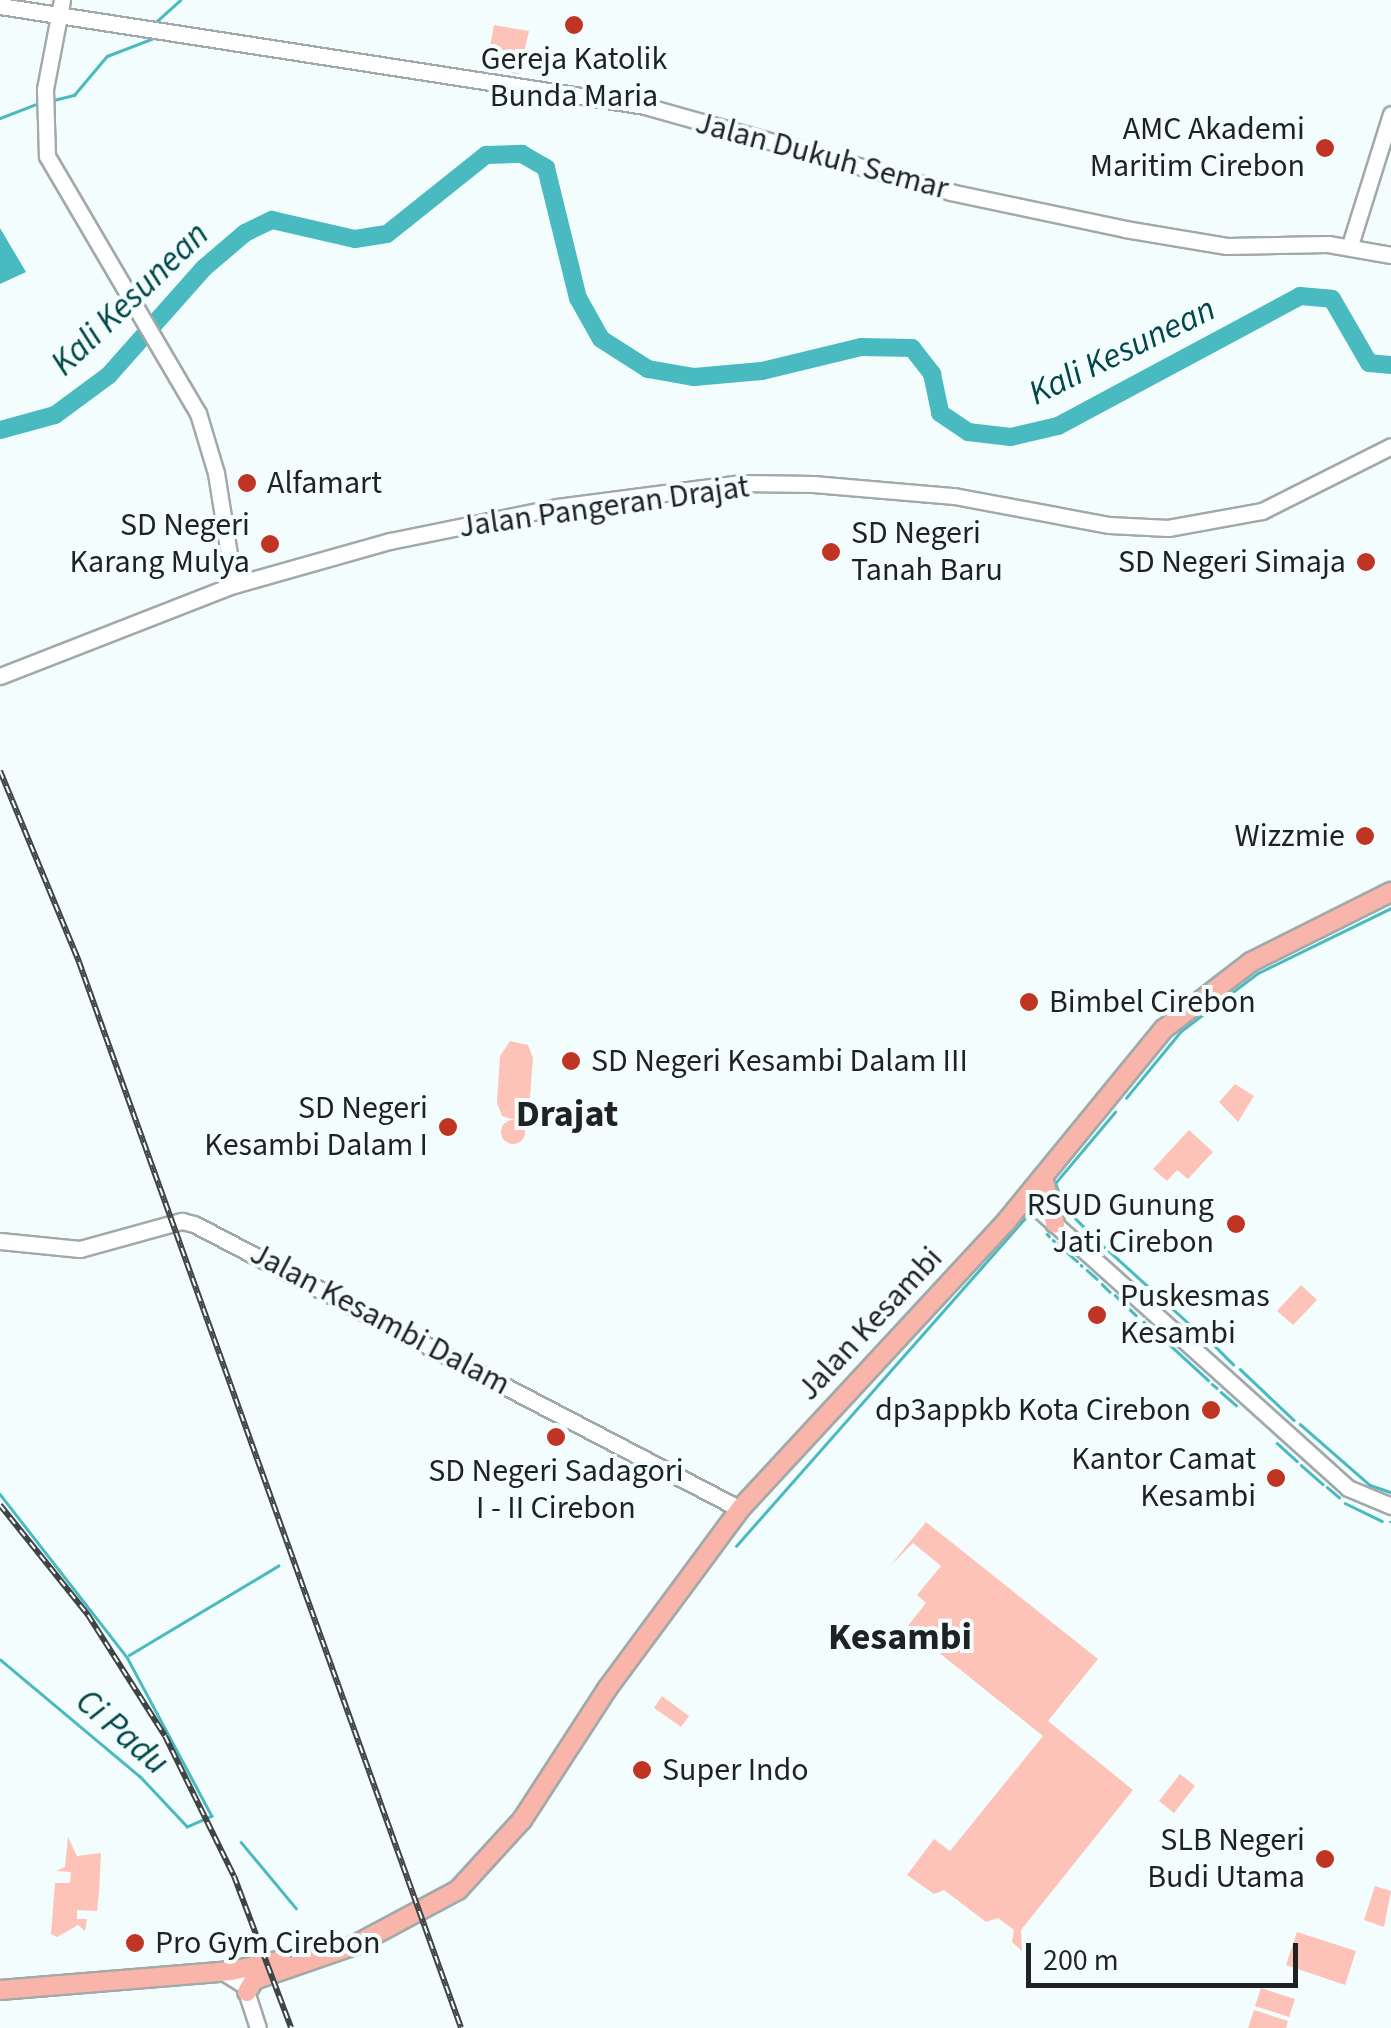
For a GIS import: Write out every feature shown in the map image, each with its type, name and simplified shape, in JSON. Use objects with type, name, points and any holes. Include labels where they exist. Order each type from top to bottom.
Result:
[{"type":"main road","name":"Jalan Kesambi","points":[[246,1992],[254,1980],[355,1945],[436,1905],[467,1879],[522,1820],[607,1689],[740,1509],[1038,1195],[1189,1005],[1265,954],[1391,892]]},
{"type":"main road","points":[[1038,1195],[1055,1223]]},
{"type":"main road","name":"Jalan Kesambi","points":[[0,1990],[224,1972],[273,1962],[347,1938],[467,1879]]},
{"type":"street","name":"Jalan Dukuh Semar","points":[[0,6],[60,8],[645,106],[950,192],[1143,232],[1233,246],[1350,245],[1391,254]]},
{"type":"street","points":[[60,8],[44,95],[47,156],[198,413],[216,473],[234,585]]},
{"type":"street","points":[[1350,245],[1391,114]]},
{"type":"street","name":"Jalan Pangeran Drajat","points":[[0,676],[234,585],[390,540],[509,516],[741,483],[872,487],[1109,525],[1212,524],[1262,511],[1391,446]]},
{"type":"street","name":"Jalan Kesambi Dalam","points":[[0,1241],[80,1249],[182,1222],[194,1224],[740,1509]]},
{"type":"street","points":[[1055,1223],[1348,1488],[1391,1506]]},
{"type":"street","points":[[224,1972],[246,1992],[258,2028]]},
{"type":"shaded area","points":[[494,25],[529,31],[519,74],[486,68]]},
{"type":"shaded area","points":[[510,1041],[528,1045],[533,1058],[529,1109],[515,1120],[502,1116],[497,1103],[500,1056]]},
{"type":"shaded area","points":[[1235,1084],[1254,1096],[1238,1122],[1219,1102]]},
{"type":"shaded area","points":[[513,1120],[525,1132],[513,1144],[501,1132]]},
{"type":"shaded area","points":[[1189,1130],[1213,1152],[1188,1179],[1177,1170],[1167,1181],[1153,1169]]},
{"type":"shaded area","points":[[1301,1285],[1317,1300],[1293,1325],[1277,1311]]},
{"type":"shaded area","points":[[926,1522],[1098,1659],[1048,1721],[1133,1790],[1021,1930],[1022,1951],[1012,1942],[1014,1930],[998,1918],[986,1922],[944,1890],[934,1894],[907,1875],[934,1839],[950,1851],[1043,1736],[907,1627],[926,1603],[917,1595],[941,1566],[913,1543],[890,1566]]},
{"type":"shaded area","points":[[662,1696],[689,1716],[681,1727],[654,1708]]},
{"type":"shaded area","points":[[1180,1774],[1195,1786],[1174,1813],[1159,1801]]},
{"type":"shaded area","points":[[68,1837],[77,1856],[101,1853],[99,1893],[97,1911],[77,1910],[77,1919],[87,1919],[85,1931],[78,1925],[57,1937],[51,1934],[55,1883],[70,1883],[71,1872],[56,1871],[65,1867]]},
{"type":"shaded area","points":[[1375,1886],[1391,1891],[1384,1927],[1364,1920]]},
{"type":"shaded area","points":[[1297,1932],[1356,1951],[1345,1985],[1286,1965]]},
{"type":"shaded area","points":[[1261,1988],[1295,1999],[1289,2017],[1255,2006]]},
{"type":"shaded area","points":[[1254,2010],[1288,2021],[1286,2028],[1248,2028]]},
{"type":"water","points":[[0,228],[26,272],[0,284]]},
{"type":"waterway","points":[[157,21],[180,0]]},
{"type":"waterway","points":[[50,101],[74,95],[107,56],[154,38]]},
{"type":"waterway","points":[[0,118],[37,104]]},
{"type":"waterway","name":"Kali Kesunean","points":[[0,430],[55,415],[109,375],[204,268],[245,233],[272,220],[355,239],[387,234],[486,155],[522,154],[546,168],[578,298],[601,339],[648,369],[694,377],[762,371],[861,347],[912,348],[932,374],[940,413],[968,432],[1011,437],[1058,426],[1300,296],[1332,299],[1369,363],[1391,365]]},
{"type":"waterway","points":[[1126,1098],[1181,1031],[1258,973],[1391,908]]},
{"type":"waterway","points":[[1052,1187],[1115,1112]]},
{"type":"waterway","points":[[1056,1184],[1063,1206],[1104,1247]]},
{"type":"waterway","points":[[736,1546],[1030,1212]]},
{"type":"waterway","points":[[1053,1240],[1077,1261]]},
{"type":"waterway","points":[[1109,1251],[1204,1337]]},
{"type":"waterway","points":[[1087,1270],[1097,1279]]},
{"type":"waterway","points":[[1102,1284],[1110,1292]]},
{"type":"waterway","points":[[1115,1295],[1136,1315]]},
{"type":"waterway","points":[[1142,1320],[1163,1340]]},
{"type":"waterway","points":[[1210,1341],[1233,1364]]},
{"type":"waterway","points":[[1170,1345],[1208,1380]]},
{"type":"waterway","points":[[1240,1369],[1294,1420]]},
{"type":"waterway","points":[[1212,1384],[1217,1388]]},
{"type":"waterway","points":[[1221,1392],[1236,1405]]},
{"type":"waterway","points":[[1300,1424],[1370,1485],[1390,1492]]},
{"type":"waterway","points":[[1277,1443],[1297,1461]]},
{"type":"waterway","points":[[1301,1465],[1323,1484]]},
{"type":"waterway","points":[[1327,1487],[1339,1497]]},
{"type":"waterway","name":"Ci Padu","points":[[0,1494],[127,1657],[212,1816],[187,1827],[140,1777],[0,1660]]},
{"type":"waterway","points":[[1345,1503],[1382,1521]]},
{"type":"waterway","points":[[129,1655],[278,1566]]},
{"type":"waterway","points":[[241,1842],[296,1908]]},
{"type":"railway","points":[[0,771],[79,962],[461,2028]]},
{"type":"railway","points":[[0,1505],[88,1615],[165,1736],[234,1876],[291,2028]]},
{"type":"place","name":"Gereja Katolik Bunda Maria","points":[[574,25]]},
{"type":"place","name":"AMC Akademi Maritim Cirebon","points":[[1325,148]]},
{"type":"place","name":"Alfamart","points":[[247,483]]},
{"type":"place","name":"SD Negeri Karang Mulya","points":[[270,544]]},
{"type":"place","name":"SD Negeri Tanah Baru","points":[[831,552]]},
{"type":"place","name":"SD Negeri Simaja","points":[[1366,562]]},
{"type":"place","name":"Wizzmie","points":[[1365,836]]},
{"type":"place","name":"Bimbel Cirebon","points":[[1029,1002]]},
{"type":"place","name":"SD Negeri Kesambi Dalam III","points":[[571,1061]]},
{"type":"place","name":"SD Negeri Kesambi Dalam I","points":[[448,1127]]},
{"type":"place","name":"RSUD Gunung Jati Cirebon","points":[[1236,1224]]},
{"type":"place","name":"Puskesmas Kesambi","points":[[1097,1315]]},
{"type":"place","name":"dp3appkb Kota Cirebon","points":[[1211,1410]]},
{"type":"place","name":"SD Negeri Sadagori I - II Cirebon","points":[[556,1437]]},
{"type":"place","name":"Kantor Camat Kesambi","points":[[1276,1478]]},
{"type":"place","name":"Super Indo","points":[[642,1770]]},
{"type":"place","name":"SLB Negeri Budi Utama","points":[[1325,1859]]},
{"type":"place","name":"Pro Gym Cirebon","points":[[135,1943]]},
{"type":"district","name":"Drajat","points":[[567,1115]]},
{"type":"district","name":"Kesambi","points":[[900,1638]]}]
